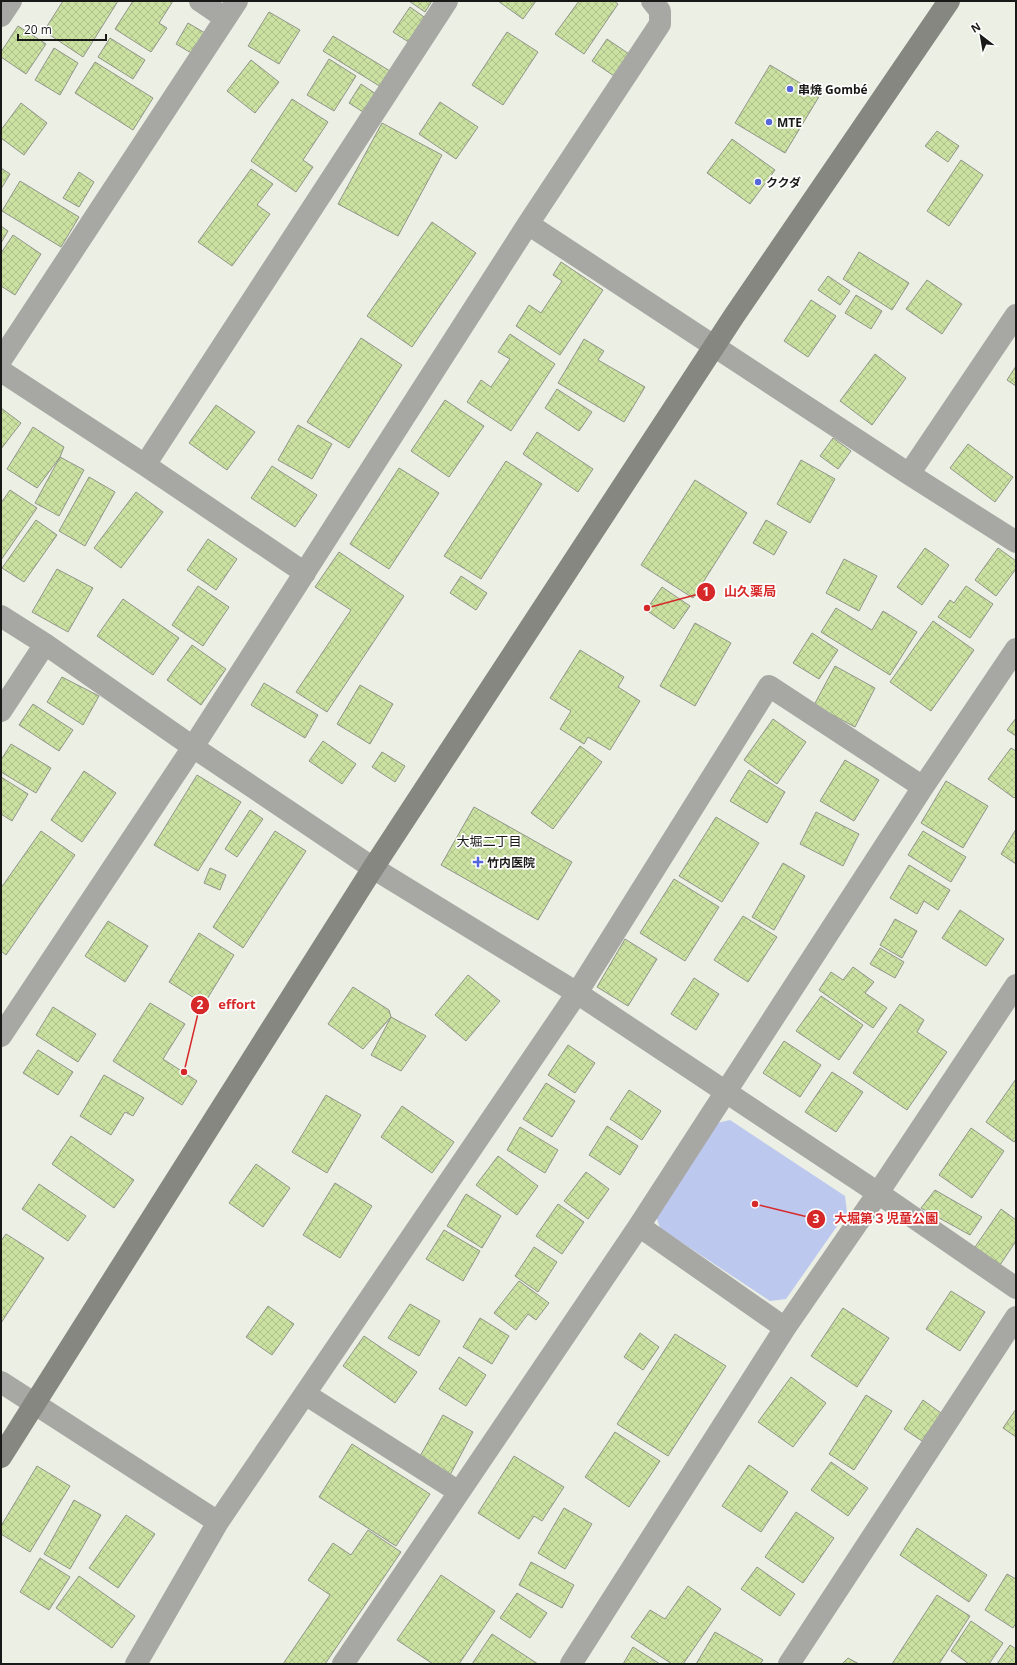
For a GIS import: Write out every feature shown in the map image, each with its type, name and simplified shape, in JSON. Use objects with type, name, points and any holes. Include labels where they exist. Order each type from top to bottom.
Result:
[{"type":"street","points":[[1,16],[11,1]]},
{"type":"street","points":[[1,360],[231,10],[200,1]]},
{"type":"street","points":[[145,465],[447,1]]},
{"type":"street","points":[[1,1036],[193,747],[528,224],[660,24],[660,11],[652,1]]},
{"type":"street","points":[[1,1457],[373,868],[714,346],[949,1]]},
{"type":"street","points":[[528,224],[909,474],[1016,542]]},
{"type":"street","points":[[909,474],[1016,315]]},
{"type":"street","points":[[1,371],[145,465],[305,573]]},
{"type":"street","points":[[1,616],[45,644],[193,747],[373,868],[577,993],[878,1193],[1016,1288]]},
{"type":"street","points":[[1,711],[45,644]]},
{"type":"street","points":[[342,1664],[639,1226],[923,787],[1016,649]]},
{"type":"street","points":[[136,1664],[218,1522],[577,993],[769,686],[923,787]]},
{"type":"street","points":[[571,1664],[785,1328],[878,1193],[1016,985]]},
{"type":"street","points":[[639,1226],[785,1328]]},
{"type":"street","points":[[789,1664],[1016,1317]]},
{"type":"street","points":[[1,1382],[218,1522]]},
{"type":"street","points":[[305,1394],[459,1492]]},
{"type":"shaded area","points":[[730,1120],[845,1196],[847,1212],[786,1299],[770,1301],[660,1228],[656,1216],[717,1123]]},
{"type":"building","points":[[63,1],[118,1],[83,57],[44,31]]},
{"type":"building","points":[[133,1],[173,1],[159,23],[167,28],[151,52],[115,29]]},
{"type":"building","points":[[409,1],[432,1],[425,12]]},
{"type":"building","points":[[498,1],[536,1],[523,19]]},
{"type":"building","points":[[579,1],[614,1],[618,4],[584,54],[555,34]]},
{"type":"building","points":[[410,7],[427,19],[410,43],[393,32]]},
{"type":"building","points":[[269,12],[300,30],[279,64],[248,46]]},
{"type":"building","points":[[188,23],[205,33],[193,54],[176,44]]},
{"type":"building","points":[[18,26],[46,44],[26,74],[1,57],[1,52]]},
{"type":"building","points":[[507,32],[538,52],[503,105],[472,85]]},
{"type":"building","points":[[333,36],[390,71],[381,87],[323,51]]},
{"type":"building","points":[[110,38],[145,60],[133,79],[98,57]]},
{"type":"building","points":[[607,39],[632,56],[617,78],[592,61]]},
{"type":"building","points":[[54,48],[78,63],[60,95],[35,80]]},
{"type":"building","points":[[329,59],[356,76],[334,111],[307,95]]},
{"type":"building","points":[[251,60],[279,82],[255,113],[227,91]]},
{"type":"building","points":[[95,62],[153,98],[133,130],[75,93]]},
{"type":"building","points":[[770,65],[820,95],[785,153],[735,123]]},
{"type":"building","points":[[361,84],[376,94],[363,112],[349,103]]},
{"type":"building","points":[[292,99],[328,122],[303,160],[313,167],[296,192],[251,161]]},
{"type":"building","points":[[440,102],[478,127],[456,159],[419,134]]},
{"type":"building","points":[[21,103],[47,123],[24,155],[1,138],[1,130]]},
{"type":"building","points":[[382,123],[442,155],[398,236],[338,204]]},
{"type":"building","points":[[937,131],[959,146],[948,162],[925,146]]},
{"type":"building","points":[[732,139],[775,170],[750,204],[707,173]]},
{"type":"building","points":[[961,160],[983,175],[949,226],[927,211]]},
{"type":"building","points":[[1,168],[10,174],[1,189]]},
{"type":"building","points":[[251,169],[273,184],[257,205],[270,214],[232,266],[198,242]]},
{"type":"building","points":[[79,172],[94,182],[79,207],[63,198]]},
{"type":"building","points":[[20,181],[79,217],[61,247],[2,211]]},
{"type":"building","points":[[432,222],[476,253],[412,347],[367,316]]},
{"type":"building","points":[[1,226],[8,231],[1,243]]},
{"type":"building","points":[[13,235],[41,254],[15,295],[1,286],[1,253]]},
{"type":"building","points":[[859,252],[909,283],[892,310],[843,279]]},
{"type":"building","points":[[561,262],[603,290],[560,355],[516,326],[529,305],[541,313],[562,281],[553,275]]},
{"type":"building","points":[[828,276],[850,291],[840,305],[818,290]]},
{"type":"building","points":[[927,280],[962,304],[942,334],[906,309]]},
{"type":"building","points":[[856,295],[882,311],[871,329],[845,313]]},
{"type":"building","points":[[811,300],[836,316],[808,357],[784,341]]},
{"type":"building","points":[[510,334],[555,364],[511,431],[467,402],[481,380],[491,387],[510,359],[498,352]]},
{"type":"building","points":[[361,338],[402,365],[349,448],[307,422]]},
{"type":"building","points":[[584,339],[604,351],[598,360],[645,387],[624,422],[558,383]]},
{"type":"building","points":[[875,354],[906,378],[872,425],[840,401]]},
{"type":"building","points":[[1016,366],[1016,386],[1007,380]]},
{"type":"building","points":[[557,389],[592,412],[579,431],[545,408]]},
{"type":"building","points":[[445,400],[484,426],[449,477],[411,451]]},
{"type":"building","points":[[216,405],[255,432],[227,470],[189,443]]},
{"type":"building","points":[[1,408],[21,423],[1,449]]},
{"type":"building","points":[[298,425],[332,444],[312,479],[278,460]]},
{"type":"building","points":[[33,427],[64,447],[60,457],[37,488],[7,469]]},
{"type":"building","points":[[537,432],[593,469],[578,492],[523,454]]},
{"type":"building","points":[[833,438],[851,451],[838,469],[820,456]]},
{"type":"building","points":[[968,444],[1013,477],[995,502],[950,468]]},
{"type":"building","points":[[60,457],[84,470],[59,516],[35,503]]},
{"type":"building","points":[[801,460],[835,479],[810,523],[777,504]]},
{"type":"building","points":[[506,461],[542,484],[481,579],[444,556]]},
{"type":"building","points":[[272,466],[317,495],[295,527],[251,498]]},
{"type":"building","points":[[399,468],[439,493],[389,569],[350,544]]},
{"type":"building","points":[[89,477],[115,492],[85,546],[59,531]]},
{"type":"building","points":[[695,480],[747,513],[693,598],[641,565]]},
{"type":"building","points":[[10,490],[37,508],[1,560],[1,503]]},
{"type":"building","points":[[136,492],[163,512],[121,568],[94,548]]},
{"type":"building","points":[[36,520],[57,535],[24,582],[2,568]]},
{"type":"building","points":[[766,520],[787,532],[774,555],[753,543]]},
{"type":"building","points":[[208,539],[237,559],[216,590],[187,570]]},
{"type":"building","points":[[925,548],[949,565],[922,605],[897,587]]},
{"type":"building","points":[[998,548],[1016,561],[1016,569],[996,596],[975,580]]},
{"type":"building","points":[[339,552],[404,596],[327,712],[296,692],[351,610],[315,587]]},
{"type":"building","points":[[844,559],[877,576],[859,611],[826,593]]},
{"type":"building","points":[[57,569],[93,588],[68,632],[32,612]]},
{"type":"building","points":[[461,576],[487,593],[476,610],[450,593]]},
{"type":"building","points":[[198,586],[229,607],[203,646],[172,625]]},
{"type":"building","points":[[966,586],[993,604],[970,638],[938,617],[950,600],[954,603]]},
{"type":"building","points":[[662,587],[690,606],[674,629],[646,610]]},
{"type":"building","points":[[123,599],[179,638],[153,675],[97,636]]},
{"type":"building","points":[[836,608],[872,630],[883,611],[917,632],[890,675],[821,632]]},
{"type":"building","points":[[933,621],[974,650],[931,711],[890,682]]},
{"type":"building","points":[[695,623],[731,643],[695,706],[660,686]]},
{"type":"building","points":[[812,633],[838,650],[819,679],[793,663]]},
{"type":"building","points":[[192,645],[226,669],[201,705],[167,680]]},
{"type":"building","points":[[580,650],[624,677],[618,687],[640,701],[610,750],[588,737],[584,744],[560,729],[571,711],[550,698]]},
{"type":"building","points":[[835,666],[875,688],[855,727],[814,705]]},
{"type":"building","points":[[62,677],[99,696],[83,725],[47,702]]},
{"type":"building","points":[[264,683],[318,715],[305,738],[251,705]]},
{"type":"building","points":[[360,685],[393,704],[370,744],[337,724]]},
{"type":"building","points":[[33,704],[73,730],[59,751],[19,725]]},
{"type":"building","points":[[1016,718],[1016,736],[1007,730]]},
{"type":"building","points":[[773,719],[806,742],[777,784],[744,760]]},
{"type":"building","points":[[323,741],[356,764],[342,784],[309,761]]},
{"type":"building","points":[[11,744],[51,768],[36,793],[1,772],[1,760]]},
{"type":"building","points":[[580,746],[602,762],[553,829],[531,813]]},
{"type":"building","points":[[1011,748],[1016,751],[1016,796],[1014,798],[988,779]]},
{"type":"building","points":[[382,752],[405,766],[395,782],[372,767]]},
{"type":"building","points":[[845,760],[879,780],[854,821],[820,801]]},
{"type":"building","points":[[749,770],[785,792],[767,823],[730,801]]},
{"type":"building","points":[[84,771],[116,793],[82,842],[51,820]]},
{"type":"building","points":[[197,775],[241,802],[198,871],[154,845]]},
{"type":"building","points":[[1,777],[28,794],[12,821],[1,814]]},
{"type":"building","points":[[946,781],[988,806],[963,848],[921,823]]},
{"type":"building","points":[[474,807],[572,862],[538,920],[441,865]]},
{"type":"building","points":[[250,810],[263,819],[237,857],[225,849]]},
{"type":"building","points":[[816,812],[859,834],[843,866],[800,844]]},
{"type":"building","points":[[716,817],[759,843],[722,902],[679,876]]},
{"type":"building","points":[[1016,829],[1016,864],[1001,854]]},
{"type":"building","points":[[41,831],[75,855],[6,955],[1,951],[1,888]]},
{"type":"building","points":[[275,831],[306,851],[243,948],[213,927]]},
{"type":"building","points":[[923,831],[966,857],[951,882],[908,855]]},
{"type":"building","points":[[783,863],[805,876],[774,930],[752,917]]},
{"type":"building","points":[[909,865],[950,890],[938,910],[924,901],[917,914],[890,898]]},
{"type":"building","points":[[210,868],[226,875],[220,890],[204,883]]},
{"type":"building","points":[[674,879],[719,907],[685,961],[640,933]]},
{"type":"building","points":[[960,910],[1004,939],[986,966],[942,938]]},
{"type":"building","points":[[743,916],[777,937],[748,982],[714,960]]},
{"type":"building","points":[[895,919],[917,931],[902,958],[880,945]]},
{"type":"building","points":[[108,921],[148,946],[125,982],[85,956]]},
{"type":"building","points":[[199,933],[234,955],[204,1004],[169,982]]},
{"type":"building","points":[[625,939],[657,959],[628,1006],[597,987]]},
{"type":"building","points":[[880,948],[904,962],[895,978],[870,964]]},
{"type":"building","points":[[853,967],[874,982],[865,993],[887,1008],[873,1028],[819,990],[831,972],[843,980]]},
{"type":"building","points":[[468,975],[500,1001],[466,1041],[435,1015]]},
{"type":"building","points":[[694,978],[719,994],[696,1030],[671,1014]]},
{"type":"building","points":[[353,987],[389,1010],[391,1017],[363,1049],[328,1024]]},
{"type":"building","points":[[821,996],[863,1025],[839,1060],[796,1031]]},
{"type":"building","points":[[150,1003],[185,1024],[163,1059],[197,1081],[182,1105],[113,1061]]},
{"type":"building","points":[[900,1004],[924,1020],[917,1032],[947,1052],[907,1110],[853,1073]]},
{"type":"building","points":[[53,1007],[96,1034],[78,1062],[36,1035]]},
{"type":"building","points":[[391,1017],[426,1036],[401,1071],[371,1055]]},
{"type":"building","points":[[784,1041],[821,1065],[800,1097],[763,1073]]},
{"type":"building","points":[[568,1045],[595,1063],[575,1093],[548,1075]]},
{"type":"building","points":[[38,1050],[73,1072],[58,1095],[23,1073]]},
{"type":"building","points":[[832,1072],[863,1092],[836,1132],[805,1112]]},
{"type":"building","points":[[104,1075],[144,1098],[133,1116],[125,1112],[111,1135],[80,1116]]},
{"type":"building","points":[[1016,1079],[1016,1139],[1014,1142],[986,1122]]},
{"type":"building","points":[[546,1083],[575,1101],[552,1137],[523,1119]]},
{"type":"building","points":[[629,1090],[661,1111],[642,1140],[610,1119]]},
{"type":"building","points":[[326,1095],[361,1115],[327,1173],[292,1152]]},
{"type":"building","points":[[402,1106],[454,1142],[432,1173],[381,1137]]},
{"type":"building","points":[[607,1126],[638,1146],[620,1175],[589,1155]]},
{"type":"building","points":[[520,1127],[558,1150],[545,1173],[507,1150]]},
{"type":"building","points":[[971,1128],[1004,1151],[972,1198],[939,1175]]},
{"type":"building","points":[[71,1136],[134,1180],[114,1208],[52,1164]]},
{"type":"building","points":[[498,1156],[538,1186],[517,1215],[476,1185]]},
{"type":"building","points":[[256,1164],[290,1188],[263,1227],[229,1203]]},
{"type":"building","points":[[586,1172],[609,1189],[588,1219],[564,1201]]},
{"type":"building","points":[[335,1183],[372,1206],[340,1258],[303,1235]]},
{"type":"building","points":[[39,1184],[86,1216],[68,1241],[22,1209]]},
{"type":"building","points":[[935,1190],[982,1217],[970,1235],[921,1208]]},
{"type":"building","points":[[466,1194],[501,1216],[482,1248],[447,1226]]},
{"type":"building","points":[[558,1204],[584,1222],[562,1254],[536,1236]]},
{"type":"building","points":[[1001,1209],[1016,1220],[1016,1241],[1000,1265],[975,1247]]},
{"type":"building","points":[[444,1230],[480,1251],[463,1281],[426,1259]]},
{"type":"building","points":[[6,1234],[44,1258],[1,1323],[1,1241]]},
{"type":"building","points":[[534,1247],[557,1262],[538,1292],[515,1276]]},
{"type":"building","points":[[519,1281],[549,1303],[536,1320],[528,1314],[516,1330],[494,1313]]},
{"type":"building","points":[[951,1291],[985,1312],[960,1351],[926,1329]]},
{"type":"building","points":[[410,1304],[440,1321],[419,1356],[388,1338]]},
{"type":"building","points":[[268,1306],[294,1324],[272,1355],[246,1337]]},
{"type":"building","points":[[843,1308],[889,1338],[857,1387],[811,1356]]},
{"type":"building","points":[[480,1318],[509,1336],[492,1364],[463,1347]]},
{"type":"building","points":[[640,1333],[659,1347],[643,1370],[624,1357]]},
{"type":"building","points":[[675,1334],[726,1366],[668,1456],[617,1424]]},
{"type":"building","points":[[364,1336],[417,1372],[395,1403],[343,1366]]},
{"type":"building","points":[[459,1357],[486,1375],[466,1406],[439,1389]]},
{"type":"building","points":[[791,1377],[826,1403],[793,1447],[758,1422]]},
{"type":"building","points":[[866,1395],[892,1411],[854,1470],[829,1454]]},
{"type":"building","points":[[923,1400],[941,1413],[922,1441],[904,1429]]},
{"type":"building","points":[[1016,1409],[1016,1437],[1003,1428]]},
{"type":"building","points":[[443,1415],[473,1432],[450,1475],[419,1458]]},
{"type":"building","points":[[615,1432],[660,1461],[629,1507],[585,1477]]},
{"type":"building","points":[[352,1444],[430,1494],[396,1546],[319,1497]]},
{"type":"building","points":[[514,1456],[564,1487],[542,1521],[534,1516],[519,1539],[478,1513]]},
{"type":"building","points":[[831,1462],[868,1488],[848,1516],[811,1490]]},
{"type":"building","points":[[749,1465],[788,1492],[761,1532],[722,1506]]},
{"type":"building","points":[[37,1466],[70,1486],[30,1552],[1,1534],[1,1526]]},
{"type":"building","points":[[74,1500],[101,1515],[70,1569],[44,1554]]},
{"type":"building","points":[[564,1508],[592,1524],[565,1569],[538,1553]]},
{"type":"building","points":[[796,1512],[834,1538],[803,1583],[765,1557]]},
{"type":"building","points":[[126,1515],[155,1534],[118,1588],[89,1568]]},
{"type":"building","points":[[917,1528],[987,1575],[969,1602],[900,1555]]},
{"type":"building","points":[[368,1530],[401,1552],[325,1664],[283,1664],[330,1595],[308,1580],[333,1543],[351,1555]]},
{"type":"building","points":[[40,1558],[70,1577],[49,1610],[20,1592]]},
{"type":"building","points":[[531,1562],[574,1585],[562,1608],[519,1585]]},
{"type":"building","points":[[757,1567],[795,1594],[780,1616],[741,1589]]},
{"type":"building","points":[[1007,1574],[1016,1579],[1016,1623],[1013,1628],[985,1610]]},
{"type":"building","points":[[441,1575],[495,1611],[459,1664],[433,1664],[397,1640]]},
{"type":"building","points":[[79,1576],[135,1616],[112,1648],[56,1608]]},
{"type":"building","points":[[688,1586],[721,1609],[683,1664],[672,1664],[631,1637],[650,1610],[665,1619]]},
{"type":"building","points":[[517,1593],[547,1613],[530,1638],[500,1618]]},
{"type":"building","points":[[937,1595],[970,1616],[939,1664],[892,1664]]},
{"type":"building","points":[[971,1621],[1003,1643],[989,1664],[969,1664],[951,1651]]},
{"type":"building","points":[[715,1632],[763,1660],[760,1664],[696,1664]]},
{"type":"building","points":[[492,1634],[538,1664],[472,1664]]},
{"type":"building","points":[[1010,1645],[1016,1649],[1016,1664],[997,1664]]},
{"type":"building","points":[[633,1647],[660,1664],[623,1664]]},
{"type":"building","points":[[848,1658],[859,1664],[842,1664]]},
{"type":"place","name":"串焼 Gombé","points":[[790,89]]},
{"type":"place","name":"MTE","points":[[769,122]]},
{"type":"place","name":"ククダ","points":[[758,182]]},
{"type":"place","name":"山久薬局","points":[[647,608]]},
{"type":"place","name":"竹内医院","points":[[478,862]]},
{"type":"place","name":"effort","points":[[184,1072]]},
{"type":"place","name":"大堀第３児童公園","points":[[755,1204]]},
{"type":"district","name":"大堀二丁目","points":[[489,841]]}]
